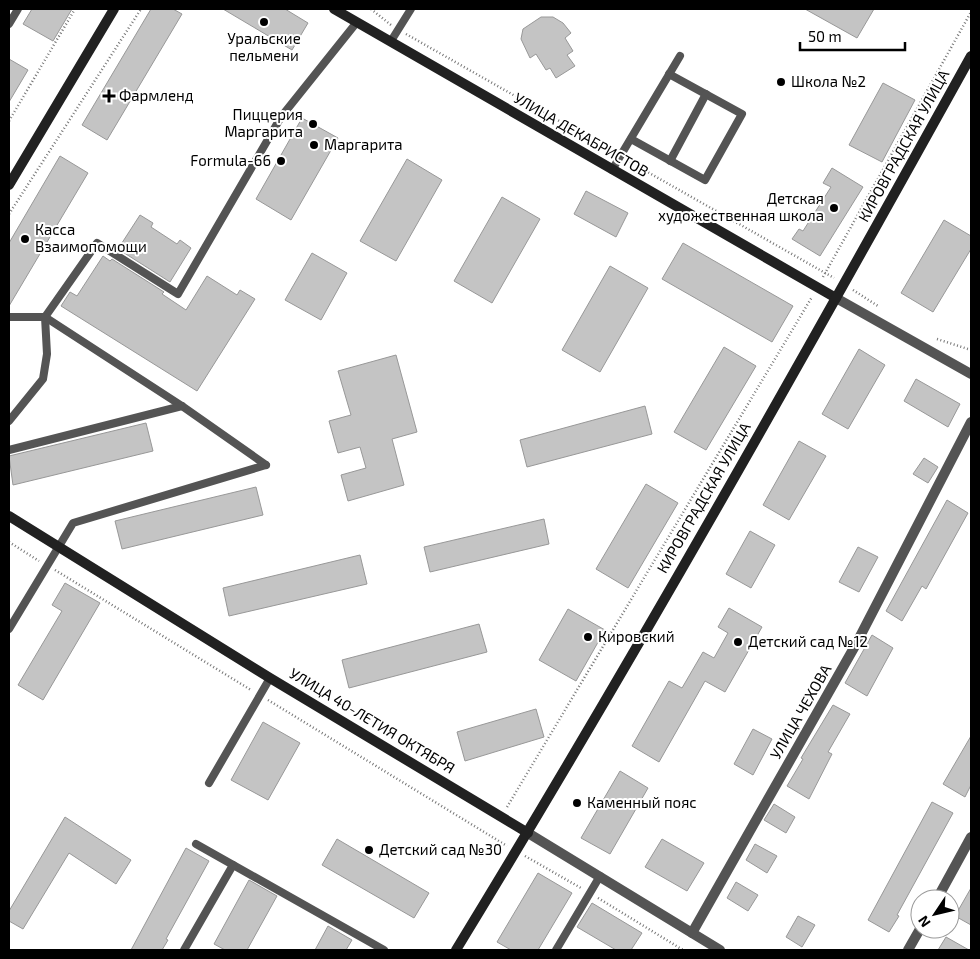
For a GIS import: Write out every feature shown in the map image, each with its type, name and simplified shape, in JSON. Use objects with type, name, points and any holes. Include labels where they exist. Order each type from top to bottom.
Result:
[{"type":"street","points":[[9,185],[114,9]]},
{"type":"street","name":"УЛИЦА ДЕКАБРИСТОВ","points":[[334,9],[817,289],[971,374]]},
{"type":"street","name":"КИРОВГРАДСКАЯ УЛИЦА","points":[[456,950],[528,833],[844,284],[971,56]]},
{"type":"street","name":"УЛИЦА ЧЕХОВА","points":[[692,933],[855,646],[971,422]]},
{"type":"street","name":"УЛИЦА 40-ЛЕТИЯ ОКТЯБРЯ","points":[[9,516],[270,678],[720,950]]},
{"type":"street","points":[[942,889],[971,837]]},
{"type":"street","points":[[908,950],[914,939]]},
{"type":"lane","points":[[9,24],[18,9]]},
{"type":"lane","points":[[390,41],[411,9]]},
{"type":"lane","points":[[9,421],[43,379],[48,354],[45,317],[97,243],[178,294],[281,116],[357,22]]},
{"type":"lane","points":[[612,170],[680,56]]},
{"type":"lane","points":[[631,139],[705,180],[742,114],[669,74]]},
{"type":"lane","points":[[670,160],[706,94]]},
{"type":"lane","points":[[9,317],[11,319],[45,317],[182,406],[266,465],[73,523],[9,629]]},
{"type":"lane","points":[[9,450],[182,406]]},
{"type":"lane","points":[[209,783],[270,678]]},
{"type":"lane","points":[[196,844],[384,950]]},
{"type":"lane","points":[[184,950],[233,865]]},
{"type":"lane","points":[[556,950],[600,876]]},
{"type":"path","points":[[9,121],[75,9]]},
{"type":"path","points":[[9,214],[141,9]]},
{"type":"path","points":[[371,9],[397,28],[844,284],[884,310]]},
{"type":"path","points":[[502,817],[817,289],[971,12]]},
{"type":"path","points":[[932,336],[971,350]]},
{"type":"path","points":[[9,542],[42,562]]},
{"type":"path","points":[[51,568],[682,950]]},
{"type":"building","points":[[32,9],[72,9],[53,41],[23,24]]},
{"type":"building","points":[[151,9],[173,9],[182,14],[107,140],[82,125]]},
{"type":"building","points":[[223,9],[285,9],[308,23],[292,50]]},
{"type":"building","points":[[805,9],[874,9],[857,38]]},
{"type":"building","points":[[541,17],[553,17],[563,23],[571,33],[565,38],[573,51],[567,55],[575,66],[556,78],[550,68],[546,70],[536,54],[530,58],[521,39],[523,29]]},
{"type":"building","points":[[9,59],[28,70],[9,102]]},
{"type":"building","points":[[883,83],[915,100],[882,162],[849,145]]},
{"type":"building","points":[[302,118],[338,138],[291,220],[256,199]]},
{"type":"building","points":[[60,156],[88,173],[9,306],[9,243]]},
{"type":"building","points":[[407,159],[442,180],[396,261],[360,241]]},
{"type":"building","name":"Детская художественная школа","points":[[832,168],[863,187],[820,256],[792,239],[799,229],[803,231],[831,187],[823,183]]},
{"type":"building","points":[[586,191],[628,213],[616,237],[574,214]]},
{"type":"building","points":[[502,197],[540,219],[492,303],[454,281]]},
{"type":"building","points":[[140,215],[153,223],[151,227],[177,244],[180,240],[191,248],[170,282],[118,249]]},
{"type":"building","points":[[944,220],[971,236],[971,249],[933,312],[901,293]]},
{"type":"building","points":[[683,243],[793,306],[772,342],[662,279]]},
{"type":"building","points":[[312,253],[347,273],[321,320],[285,300]]},
{"type":"building","points":[[103,256],[110,261],[112,259],[164,292],[162,294],[186,310],[207,276],[237,295],[240,290],[255,299],[197,391],[61,306],[70,292],[77,296]]},
{"type":"building","points":[[610,266],[648,288],[600,372],[562,350]]},
{"type":"building","points":[[724,347],[756,366],[706,450],[674,432]]},
{"type":"building","points":[[859,349],[885,365],[848,429],[822,414]]},
{"type":"building","points":[[396,355],[417,432],[392,439],[404,485],[348,501],[341,475],[366,468],[360,447],[338,453],[329,421],[351,415],[338,371]]},
{"type":"building","points":[[916,379],[960,404],[948,427],[904,401]]},
{"type":"building","points":[[645,406],[652,434],[527,467],[520,440]]},
{"type":"building","points":[[146,423],[153,451],[13,485],[9,456]]},
{"type":"building","points":[[799,441],[826,456],[789,520],[763,505]]},
{"type":"building","points":[[924,458],[938,467],[928,483],[913,474]]},
{"type":"building","points":[[646,484],[678,503],[628,588],[596,569]]},
{"type":"building","points":[[256,487],[263,515],[122,549],[115,521]]},
{"type":"building","points":[[947,500],[968,513],[926,589],[922,586],[902,621],[886,611]]},
{"type":"building","points":[[544,519],[549,544],[430,572],[424,547]]},
{"type":"building","points":[[750,531],[775,545],[751,588],[726,574]]},
{"type":"building","points":[[858,547],[878,557],[859,592],[839,582]]},
{"type":"building","points":[[360,555],[367,584],[229,616],[223,588]]},
{"type":"building","points":[[65,583],[100,603],[43,700],[18,685],[62,611],[52,605]]},
{"type":"building","points":[[729,608],[762,627],[725,692],[705,681],[659,762],[632,746],[669,681],[682,688],[703,652],[714,658],[728,633],[718,627]]},
{"type":"building","points":[[568,609],[605,630],[576,681],[539,660]]},
{"type":"building","points":[[479,624],[487,652],[349,688],[342,660]]},
{"type":"building","points":[[872,635],[893,648],[867,696],[845,683]]},
{"type":"building","points":[[833,705],[850,714],[828,752],[832,754],[809,799],[787,786],[803,759],[801,758]]},
{"type":"building","points":[[536,709],[544,737],[465,761],[457,732]]},
{"type":"building","points":[[263,722],[300,743],[268,800],[231,780]]},
{"type":"building","points":[[753,729],[772,739],[753,775],[734,764]]},
{"type":"building","points":[[971,736],[971,785],[965,797],[943,784]]},
{"type":"building","points":[[620,771],[648,788],[610,854],[581,838]]},
{"type":"building","points":[[932,802],[953,813],[910,889],[897,915],[899,916],[889,932],[868,920]]},
{"type":"building","points":[[774,804],[795,817],[786,833],[764,820]]},
{"type":"building","points":[[65,817],[131,860],[116,884],[69,853],[23,929],[9,921],[9,911]]},
{"type":"building","points":[[337,839],[429,893],[414,918],[322,865]]},
{"type":"building","points":[[662,839],[704,863],[687,891],[645,867]]},
{"type":"building","points":[[755,844],[777,856],[767,873],[746,860]]},
{"type":"building","points":[[186,848],[209,861],[166,939],[168,940],[162,950],[131,950]]},
{"type":"building","points":[[538,873],[572,893],[538,950],[511,950],[497,942]]},
{"type":"building","points":[[249,880],[277,896],[247,950],[225,950],[214,944]]},
{"type":"building","points":[[736,882],[758,895],[748,911],[727,898]]},
{"type":"building","points":[[971,888],[971,925],[960,919],[960,907]]},
{"type":"building","points":[[592,903],[642,933],[631,950],[616,950],[577,927]]},
{"type":"building","points":[[798,916],[815,925],[802,947],[786,937]]},
{"type":"building","points":[[328,926],[352,940],[346,950],[315,950]]},
{"type":"building","points":[[945,939],[950,939],[969,950],[938,950]]},
{"type":"place","name":"Уральские пельмени","points":[[264,22]]},
{"type":"place","name":"Школа №2","points":[[781,82]]},
{"type":"place","name":"Фармленд","points":[[109,96]]},
{"type":"place","name":"Пиццерия Маргарита","points":[[313,124]]},
{"type":"place","name":"Маргарита","points":[[314,145]]},
{"type":"place","name":"Formula-66","points":[[281,161]]},
{"type":"place","name":"Детская художественная школа","points":[[834,208]]},
{"type":"place","name":"Касса Взаимопомощи","points":[[25,239]]},
{"type":"place","name":"Кировский","points":[[588,637]]},
{"type":"place","name":"Детский сад №12","points":[[738,642]]},
{"type":"place","name":"Каменный пояс","points":[[577,803]]},
{"type":"place","name":"Детский сад №30","points":[[369,850]]}]
